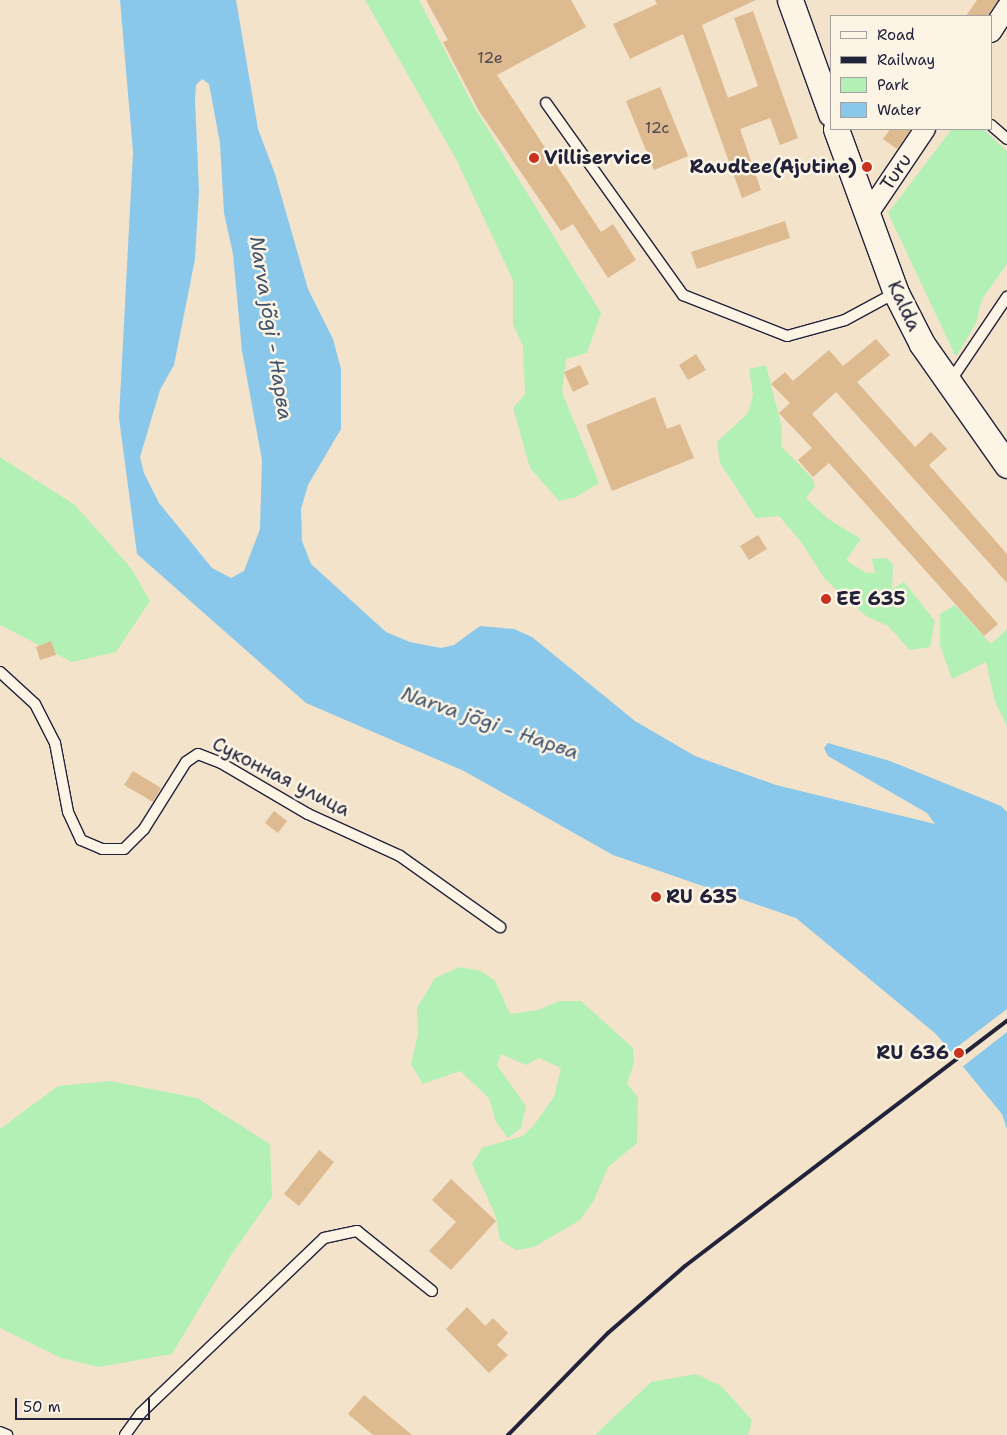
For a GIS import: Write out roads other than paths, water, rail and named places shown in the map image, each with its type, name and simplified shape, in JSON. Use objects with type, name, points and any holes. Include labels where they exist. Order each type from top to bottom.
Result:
[{"type":"street","points":[[790,0],[830,111]]},
{"type":"street","points":[[992,30],[1007,7]]},
{"type":"street","name":"Kalda","points":[[836,130],[896,293],[922,344],[1007,465]]},
{"type":"street","name":"Turu","points":[[867,215],[924,130]]},
{"type":"lane","points":[[546,102],[683,295],[787,336],[845,320],[896,293]]},
{"type":"lane","points":[[992,126],[1007,138]]},
{"type":"lane","points":[[949,383],[1007,297]]},
{"type":"lane","name":"Суконная улица","points":[[0,672],[36,704],[54,743],[68,812],[81,840],[102,849],[124,849],[144,829],[186,762],[198,754],[221,763],[308,814],[400,856],[500,928]]},
{"type":"lane","points":[[125,1435],[142,1413],[324,1238],[357,1231],[432,1291]]},
{"type":"lane","points":[[0,1432],[7,1435]]},
{"type":"water","name":"Narva jõgi - Нарва","points":[[120,0],[236,0],[258,129],[275,174],[308,289],[333,339],[341,369],[341,429],[308,485],[301,509],[302,541],[311,564],[386,632],[410,642],[441,648],[454,645],[480,626],[514,629],[532,637],[635,721],[695,756],[776,785],[935,824],[927,813],[828,756],[824,748],[828,743],[890,761],[1001,806],[1007,812],[1007,1129],[1002,1114],[936,1034],[796,918],[613,855],[464,771],[306,703],[137,554],[119,418],[133,152]],"holes":[[[202,79],[209,84],[220,143],[224,213],[233,254],[242,351],[262,460],[260,529],[244,571],[231,578],[212,568],[159,503],[144,473],[140,457],[160,390],[174,365],[195,259],[199,191],[196,85]]]},
{"type":"railway","points":[[508,1435],[608,1333],[685,1266],[1007,1021]]},
{"type":"place","name":"Villiservice","points":[[534,158]]},
{"type":"place","name":"Raudtee(Ajutine)","points":[[867,167]]},
{"type":"place","name":"EE 635","points":[[826,599]]},
{"type":"place","name":"RU 635","points":[[656,897]]},
{"type":"place","name":"RU 636","points":[[959,1053]]}]
